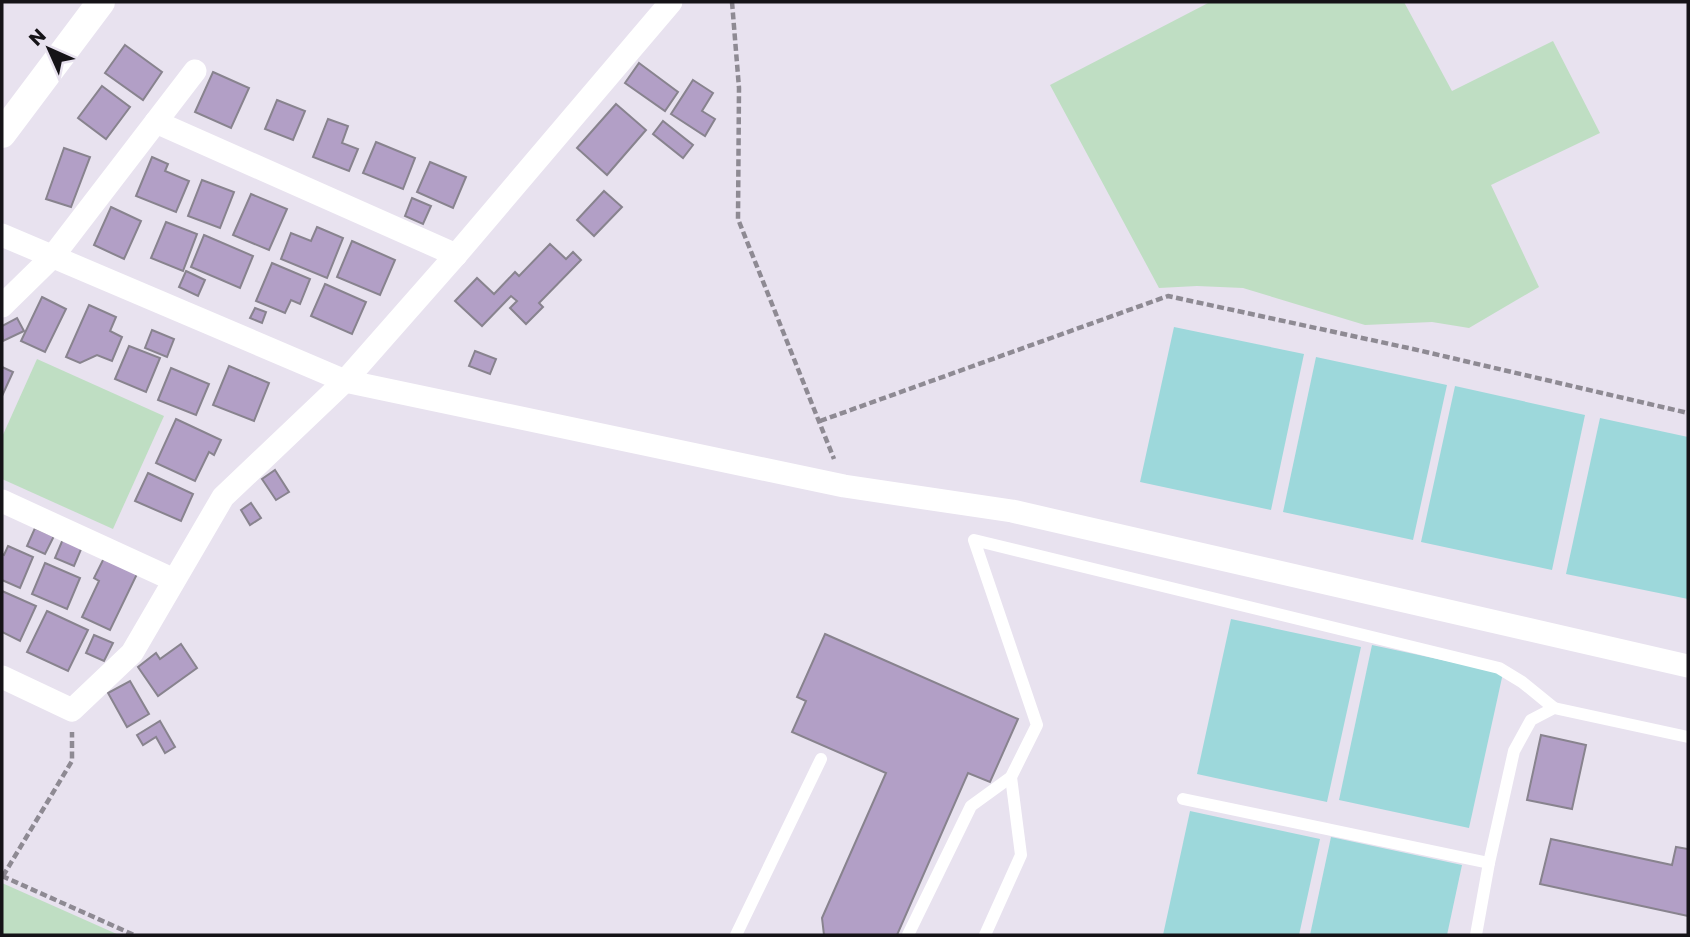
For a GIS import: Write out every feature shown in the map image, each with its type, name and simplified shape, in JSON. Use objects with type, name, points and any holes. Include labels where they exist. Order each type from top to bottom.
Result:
[{"type":"street","points":[[2,134],[101,2]]},
{"type":"street","points":[[2,677],[72,710],[132,653],[223,497],[345,381],[671,2]]},
{"type":"street","points":[[2,306],[52,256],[195,71]]},
{"type":"street","points":[[156,122],[456,255]]},
{"type":"street","points":[[2,235],[345,381],[844,486],[1012,511],[1688,666]]},
{"type":"street","points":[[2,501],[174,580]]},
{"type":"lane","points":[[908,935],[971,806],[1011,777],[1037,725],[974,540],[1499,668],[1522,682],[1554,708],[1688,737]]},
{"type":"lane","points":[[1476,935],[1514,751],[1531,720],[1554,708]]},
{"type":"lane","points":[[736,935],[821,759]]},
{"type":"lane","points":[[985,935],[1021,855],[1011,777]]},
{"type":"lane","points":[[1183,799],[1489,863]]},
{"type":"path","points":[[732,2],[739,88],[738,219],[844,486]]},
{"type":"path","points":[[820,422],[1168,296],[1688,412]]},
{"type":"path","points":[[72,761],[2,876],[134,935]]},
{"type":"shaded area","points":[[1210,2],[1404,2],[1452,91],[1553,41],[1600,133],[1491,185],[1539,287],[1469,328],[1432,322],[1365,325],[1243,288],[1159,288],[1050,85]]},
{"type":"shaded area","points":[[1174,327],[1304,354],[1271,510],[1140,482]]},
{"type":"shaded area","points":[[1316,357],[1447,385],[1413,540],[1283,512]]},
{"type":"shaded area","points":[[37,359],[164,416],[113,529],[2,479],[2,437]]},
{"type":"shaded area","points":[[1455,386],[1585,415],[1552,570],[1421,542]]},
{"type":"shaded area","points":[[1600,418],[1688,437],[1688,599],[1566,574]]},
{"type":"shaded area","points":[[1231,619],[1361,647],[1327,802],[1197,774]]},
{"type":"shaded area","points":[[1372,645],[1503,673],[1469,828],[1339,800]]},
{"type":"shaded area","points":[[1190,811],[1320,839],[1299,935],[1163,935]]},
{"type":"shaded area","points":[[1331,837],[1462,865],[1447,935],[1310,935]]},
{"type":"shaded area","points":[[2,883],[119,935],[2,935]]},
{"type":"building","points":[[125,45],[162,72],[143,100],[105,73]]},
{"type":"building","points":[[639,63],[678,92],[665,111],[625,83]]},
{"type":"building","points":[[213,72],[249,88],[231,128],[195,112]]},
{"type":"building","points":[[693,80],[713,93],[702,111],[715,119],[705,136],[671,114]]},
{"type":"building","points":[[102,86],[130,107],[106,139],[78,118]]},
{"type":"building","points":[[277,100],[305,111],[293,140],[265,129]]},
{"type":"building","points":[[616,104],[646,130],[607,175],[577,148]]},
{"type":"building","points":[[328,119],[348,126],[342,143],[358,149],[349,171],[313,157]]},
{"type":"building","points":[[663,121],[693,145],[683,158],[653,134]]},
{"type":"building","points":[[376,142],[415,158],[403,189],[363,173]]},
{"type":"building","points":[[64,148],[90,157],[71,207],[46,199]]},
{"type":"building","points":[[152,157],[168,164],[165,171],[189,181],[176,212],[136,196]]},
{"type":"building","points":[[430,162],[466,177],[453,208],[417,192]]},
{"type":"building","points":[[202,180],[234,192],[220,228],[188,216]]},
{"type":"building","points":[[604,191],[622,207],[594,236],[577,220]]},
{"type":"building","points":[[251,194],[287,209],[269,250],[233,235]]},
{"type":"building","points":[[412,198],[431,206],[423,224],[405,216]]},
{"type":"building","points":[[111,207],[141,221],[124,259],[94,245]]},
{"type":"building","points":[[166,222],[197,234],[183,271],[151,258]]},
{"type":"building","points":[[317,227],[343,238],[327,278],[281,259],[291,233],[311,241]]},
{"type":"building","points":[[204,235],[253,256],[240,288],[191,267]]},
{"type":"building","points":[[352,241],[395,260],[380,295],[337,277]]},
{"type":"building","points":[[550,244],[566,259],[573,252],[581,260],[539,303],[543,307],[526,324],[510,308],[517,301],[511,296],[482,326],[455,301],[477,278],[494,294],[515,272],[519,276]]},
{"type":"building","points":[[272,263],[310,279],[300,304],[291,300],[285,313],[256,301]]},
{"type":"building","points":[[186,271],[205,280],[198,296],[179,287]]},
{"type":"building","points":[[325,284],[366,302],[352,334],[311,316]]},
{"type":"building","points":[[42,297],[66,309],[45,352],[21,341]]},
{"type":"building","points":[[89,305],[116,317],[110,331],[122,337],[112,361],[97,355],[80,363],[66,357]]},
{"type":"building","points":[[255,308],[266,312],[262,323],[250,318]]},
{"type":"building","points":[[17,318],[24,331],[3,341],[2,326]]},
{"type":"building","points":[[152,330],[174,339],[167,357],[145,348]]},
{"type":"building","points":[[129,346],[160,358],[146,392],[115,379]]},
{"type":"building","points":[[475,351],[496,359],[490,374],[469,366]]},
{"type":"building","points":[[229,366],[269,383],[254,421],[213,405]]},
{"type":"building","points":[[2,367],[13,372],[2,396]]},
{"type":"building","points":[[171,368],[209,384],[196,415],[158,400]]},
{"type":"building","points":[[176,419],[221,440],[214,455],[209,452],[195,481],[156,463]]},
{"type":"building","points":[[275,470],[289,492],[276,500],[262,479]]},
{"type":"building","points":[[148,473],[193,494],[181,521],[135,501]]},
{"type":"building","points":[[251,503],[261,518],[250,525],[241,510]]},
{"type":"building","points":[[35,528],[54,536],[45,554],[27,546]]},
{"type":"building","points":[[63,539],[82,547],[74,566],[55,558]]},
{"type":"building","points":[[8,546],[33,557],[20,588],[2,580],[2,554],[4,555]]},
{"type":"building","points":[[104,558],[137,574],[110,630],[82,617],[99,581],[94,578]]},
{"type":"building","points":[[45,563],[80,578],[67,609],[32,594]]},
{"type":"building","points":[[2,591],[36,606],[20,641],[2,632]]},
{"type":"building","points":[[47,611],[88,630],[68,671],[27,652]]},
{"type":"building","points":[[825,634],[1018,719],[990,782],[968,773],[897,935],[824,935],[822,918],[886,773],[792,732],[806,701],[797,697]]},
{"type":"building","points":[[94,635],[113,643],[104,661],[86,653]]},
{"type":"building","points":[[181,644],[197,668],[158,696],[138,667],[156,653],[160,659]]},
{"type":"building","points":[[130,681],[149,714],[127,727],[108,693]]},
{"type":"building","points":[[160,721],[175,747],[165,753],[156,737],[143,745],[137,735]]},
{"type":"building","points":[[1541,735],[1586,745],[1572,809],[1527,800]]},
{"type":"building","points":[[1551,839],[1672,865],[1676,847],[1688,849],[1688,916],[1540,884]]}]
